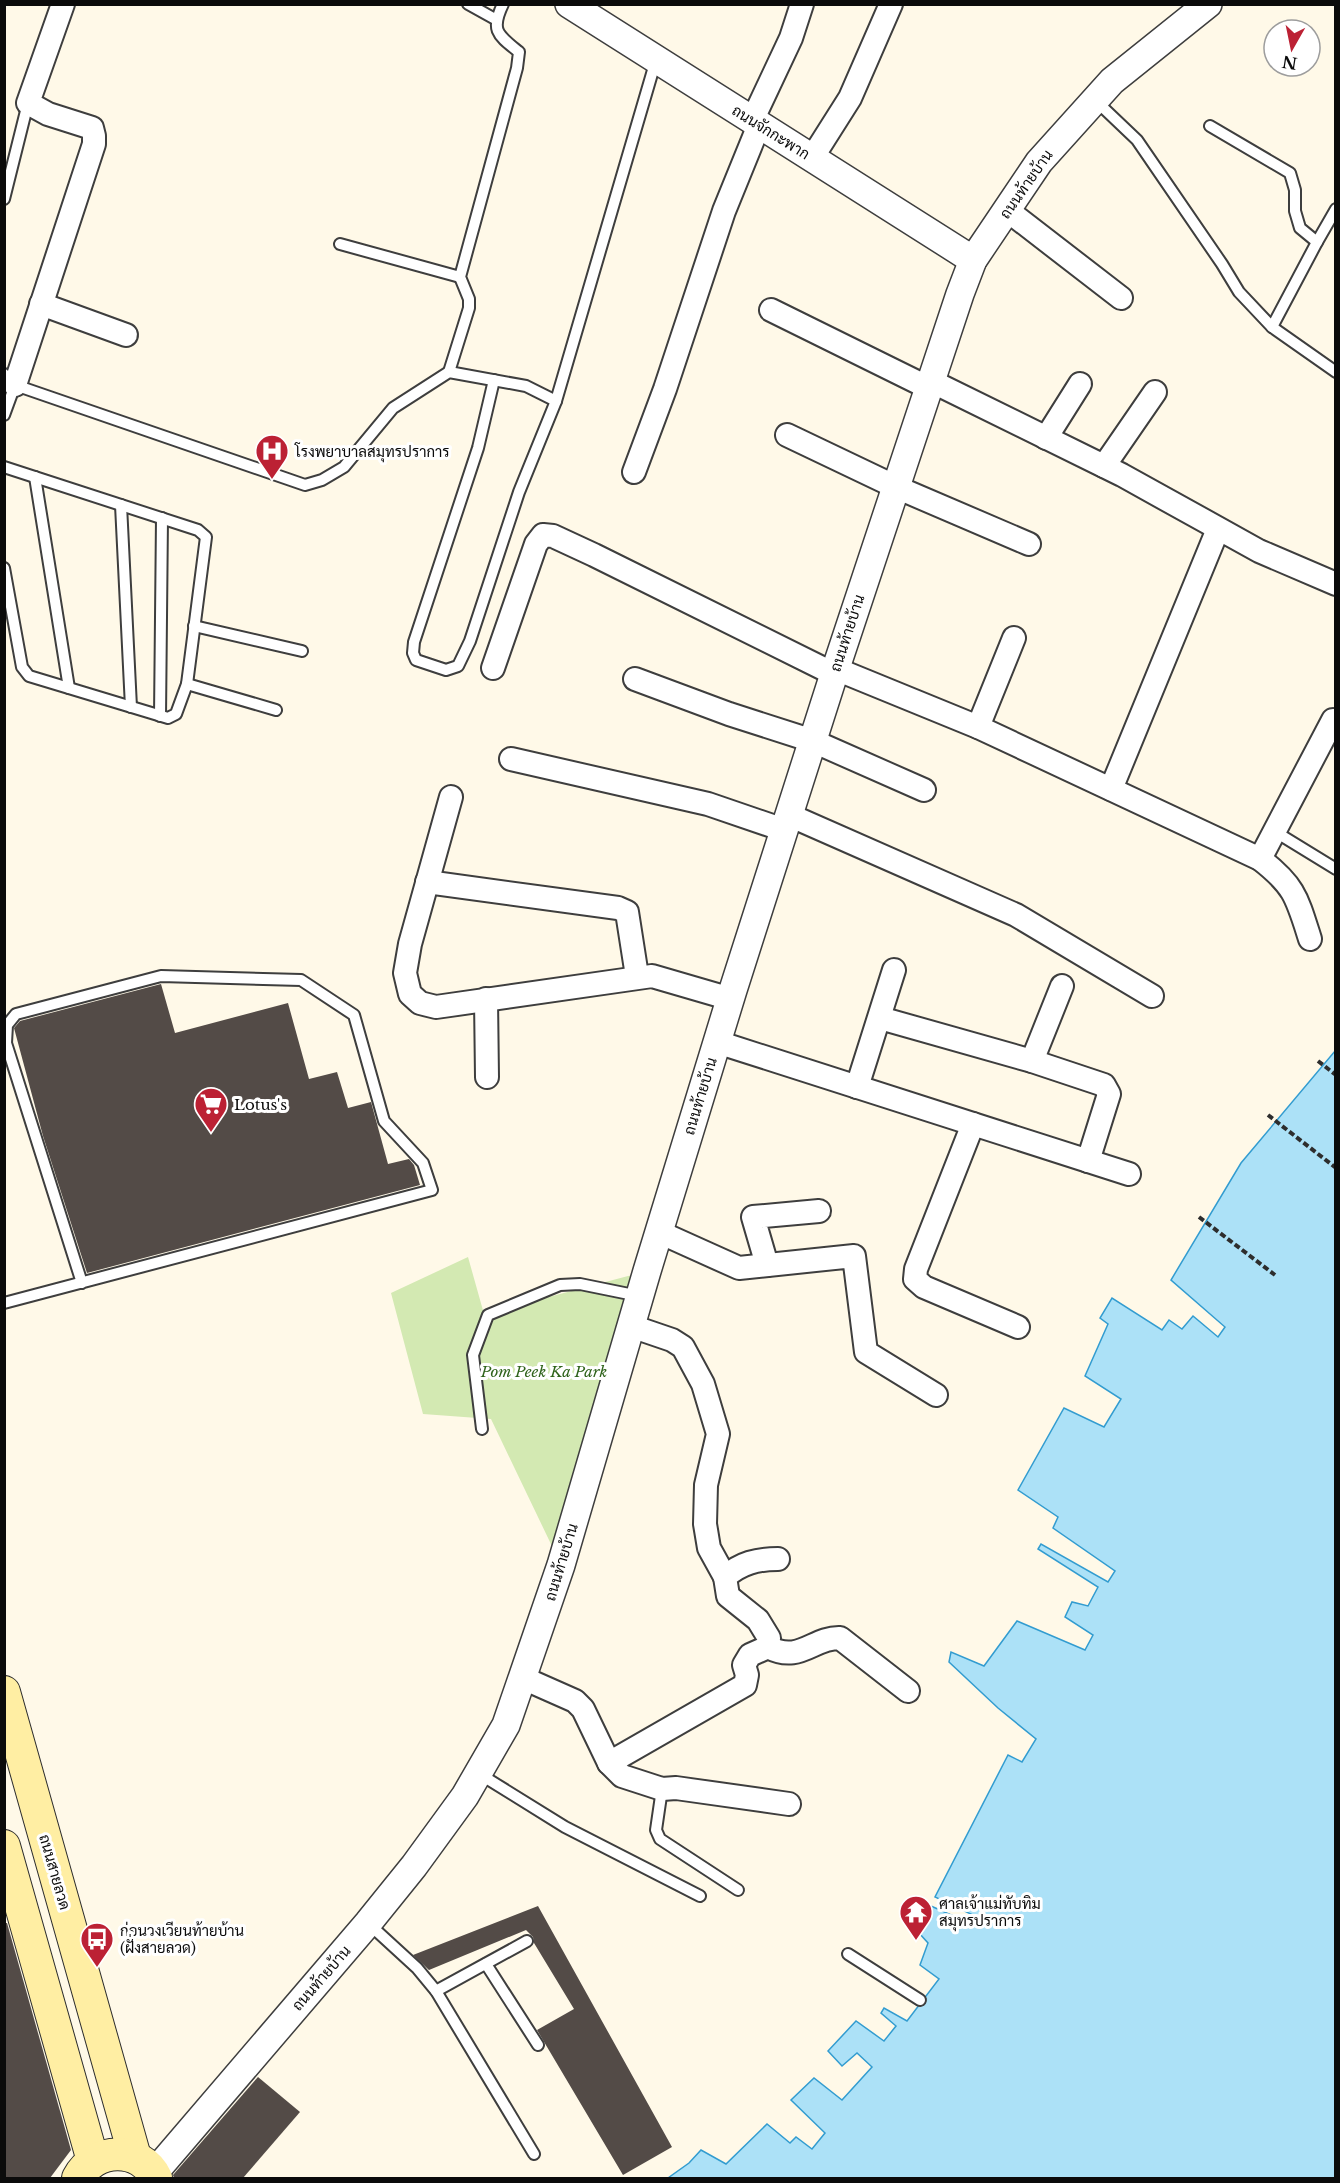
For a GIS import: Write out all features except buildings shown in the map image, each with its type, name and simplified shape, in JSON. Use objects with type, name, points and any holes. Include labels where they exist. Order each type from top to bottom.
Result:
[{"type":"main road","name":"ถนนสายลวด","points":[[4,1692],[148,2170]]},
{"type":"main road","points":[[4,1846],[10,1885],[86,2170],[106,2155],[121,2154],[148,2170]]},
{"type":"street","points":[[10,379],[41,304],[94,136],[92,128],[48,114],[28,103],[63,4]]},
{"type":"street","points":[[634,472],[665,389],[724,211],[802,4]]},
{"type":"street","points":[[812,158],[850,98],[891,4]]},
{"type":"street","name":"ถนนท้ายบ้าน","points":[[148,2170],[368,1923],[465,1796],[506,1725],[561,1565],[639,1296],[835,671],[973,260],[1048,152],[1095,99],[1112,81],[1208,4]]},
{"type":"street","name":"ถนนจักกะพาก","points":[[579,7],[656,60],[973,260]]},
{"type":"street","points":[[1007,210],[1121,298]]},
{"type":"street","points":[[41,304],[126,335]]},
{"type":"street","points":[[771,310],[1104,466],[1259,551],[1335,584]]},
{"type":"street","points":[[1046,438],[1080,384]]},
{"type":"street","points":[[1104,466],[1155,392]]},
{"type":"street","points":[[787,435],[896,487],[1029,544]]},
{"type":"street","points":[[1111,789],[1218,529]]},
{"type":"street","points":[[493,668],[536,544],[543,535],[553,536],[835,671],[978,727],[1260,859],[1279,873],[1296,895],[1310,939]]},
{"type":"street","points":[[978,727],[1014,638]]},
{"type":"street","points":[[635,679],[729,714],[813,741],[924,790]]},
{"type":"street","points":[[1260,859],[1333,720]]},
{"type":"street","points":[[511,759],[787,823],[1016,915],[1152,996]]},
{"type":"street","points":[[452,797],[410,944],[405,973],[410,994],[420,1003],[436,1007],[637,976],[652,976],[731,999]]},
{"type":"street","points":[[427,882],[618,908],[627,912],[637,976]]},
{"type":"street","points":[[857,1087],[894,970]]},
{"type":"street","points":[[1032,1061],[1062,986]]},
{"type":"street","points":[[486,999],[487,1077]]},
{"type":"street","points":[[880,1018],[1032,1061],[1104,1085],[1110,1094],[1088,1161]]},
{"type":"street","points":[[717,1042],[1129,1174]]},
{"type":"street","points":[[973,1124],[916,1269],[915,1279],[924,1287],[1018,1327]]},
{"type":"street","points":[[767,1265],[753,1217],[819,1210]]},
{"type":"street","points":[[659,1232],[740,1268],[854,1256],[866,1352],[936,1395]]},
{"type":"street","points":[[631,1326],[672,1340],[683,1347],[702,1384],[718,1434],[706,1485],[705,1524],[710,1548],[725,1577],[728,1596],[758,1620],[769,1638],[768,1647]]},
{"type":"street","points":[[725,1577],[738,1566],[763,1559],[778,1559]]},
{"type":"street","points":[[768,1647],[779,1653],[794,1652],[816,1646],[829,1638],[840,1638],[908,1691]]},
{"type":"street","points":[[609,1763],[745,1685],[747,1675],[744,1665],[750,1655],[768,1647]]},
{"type":"street","points":[[523,1678],[575,1701],[583,1709],[609,1763],[622,1776],[662,1789],[676,1788],[789,1804]]},
{"type":"lane","points":[[4,415],[10,379],[305,485],[322,480],[344,467],[393,408],[449,372],[469,308],[469,299],[460,278],[517,68],[519,52],[501,38],[495,20],[468,4]]},
{"type":"lane","points":[[495,20],[503,4]]},
{"type":"lane","points":[[494,380],[478,448],[414,642],[413,653],[416,660],[432,667],[450,670],[461,662],[519,492],[556,401],[656,60]]},
{"type":"lane","points":[[1095,99],[1137,140],[1239,292],[1272,327],[1335,372]]},
{"type":"lane","points":[[4,199],[28,103]]},
{"type":"lane","points":[[1210,126],[1290,173],[1295,190],[1295,211],[1300,228],[1317,242]]},
{"type":"lane","points":[[1272,327],[1335,209]]},
{"type":"lane","points":[[340,244],[460,278]]},
{"type":"lane","points":[[449,372],[526,387],[556,401]]},
{"type":"lane","points":[[4,467],[198,530],[206,537],[187,684],[176,714],[168,718],[160,716],[29,676],[22,667],[4,568]]},
{"type":"lane","points":[[35,477],[69,688]]},
{"type":"lane","points":[[121,505],[131,707]]},
{"type":"lane","points":[[160,716],[162,518]]},
{"type":"lane","points":[[194,626],[302,651]]},
{"type":"lane","points":[[187,684],[276,710]]},
{"type":"lane","points":[[1274,831],[1335,869]]},
{"type":"lane","points":[[4,1303],[82,1283],[432,1190],[423,1164],[384,1121],[354,1015],[301,980],[161,976],[16,1014],[7,1025],[6,1043],[82,1283]]},
{"type":"lane","points":[[482,1429],[472,1355],[488,1315],[560,1285],[580,1284],[639,1296]]},
{"type":"lane","points":[[478,1773],[565,1827],[700,1896]]},
{"type":"lane","points":[[662,1789],[656,1830],[660,1839],[738,1890]]},
{"type":"lane","points":[[368,1923],[417,1968],[436,1991],[534,2154]]},
{"type":"lane","points":[[436,1991],[527,1941]]},
{"type":"lane","points":[[848,1954],[920,2000]]},
{"type":"lane","points":[[486,1964],[538,2045]]},
{"type":"path","points":[[1318,1061],[1335,1075]]},
{"type":"path","points":[[1268,1114],[1335,1168]]},
{"type":"path","points":[[1199,1217],[1275,1275]]},
{"type":"green space","name":"Pom Peek Ka Park","points":[[468,1257],[484,1314],[647,1271],[561,1565],[491,1419],[423,1414],[391,1293]]},
{"type":"water","points":[[1335,1051],[1335,2178],[668,2178],[689,2163],[701,2150],[726,2164],[767,2124],[790,2143],[796,2137],[812,2149],[825,2133],[791,2100],[814,2078],[842,2100],[872,2067],[857,2053],[842,2066],[828,2051],[856,2021],[884,2041],[896,2026],[881,2013],[884,2008],[907,2021],[939,1979],[920,1965],[928,1943],[910,1923],[925,1918],[931,1906],[969,1923],[973,1915],[935,1897],[1008,1755],[1022,1762],[1036,1739],[998,1708],[949,1662],[951,1652],[984,1666],[1017,1621],[1085,1650],[1093,1635],[1065,1617],[1072,1602],[1088,1606],[1098,1587],[1038,1549],[1041,1544],[1108,1582],[1115,1571],[1053,1528],[1058,1517],[1018,1490],[1064,1408],[1104,1427],[1121,1399],[1085,1376],[1108,1324],[1100,1318],[1112,1298],[1162,1330],[1169,1320],[1182,1329],[1193,1316],[1218,1337],[1225,1327],[1171,1280],[1241,1163]]},
{"type":"place","name":"โรงพยาบาลสมุทรปราการ","points":[[272,480]]},
{"type":"place","name":"Lotus's","points":[[211,1133]]},
{"type":"place","name":"ศาลเจ้าแม่ทับทิม สมุทรปราการ","points":[[916,1941]]},
{"type":"place","name":"ก่อนวงเวียนท้ายบ้าน (ฝั่งสายลวด)","points":[[97,1968]]}]
